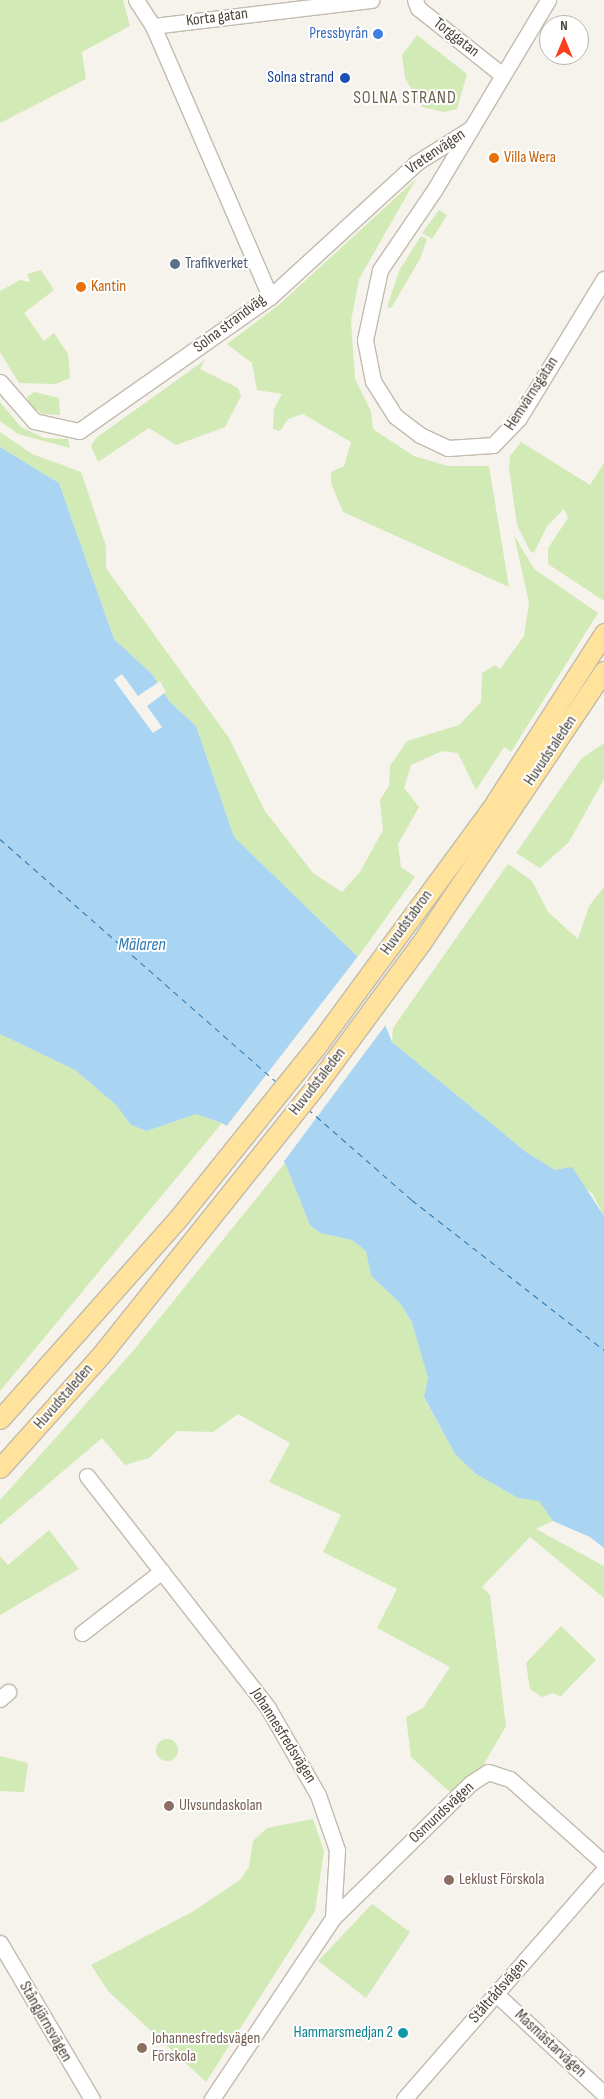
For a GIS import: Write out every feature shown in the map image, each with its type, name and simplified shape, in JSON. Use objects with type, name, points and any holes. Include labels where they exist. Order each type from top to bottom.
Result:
[{"type":"main road","name":"Huvudstaleden","points":[[0,1468],[101,1355],[352,1037],[502,808],[604,633]]},
{"type":"main road","name":"Huvudstaleden","points":[[502,808],[604,671]]},
{"type":"main road","name":"Huvudstabron","points":[[319,1043],[502,808]]},
{"type":"main road","name":"Huvudstaleden","points":[[0,1419],[79,1332],[319,1043]]},
{"type":"street","name":"Solna strandväg","points":[[0,382],[34,421],[79,431],[270,297],[153,26],[136,0]]},
{"type":"street","name":"Korta gatan","points":[[153,26],[371,0]]},
{"type":"street","name":"Torggatan","points":[[415,0],[418,8],[501,74]]},
{"type":"street","name":"Vretenvägen","points":[[270,297],[416,163],[470,129],[501,74],[548,0]]},
{"type":"street","name":"Hemvärnsgatan","points":[[470,129],[380,270],[374,292],[365,340],[367,359],[373,381],[395,416],[420,436],[448,448],[493,445],[519,418],[604,279]]},
{"type":"street","name":"Johannesfredsvägen","points":[[88,1476],[242,1671],[318,1795],[337,1850],[333,1918]]},
{"type":"street","points":[[82,1633],[162,1572]]},
{"type":"street","name":"Osmundsvägen","points":[[333,1918],[471,1783],[488,1772],[510,1779],[604,1863]]},
{"type":"street","name":"Ståltrådsvägen","points":[[405,2099],[496,1994],[599,1887],[604,1870]]},
{"type":"street","points":[[212,2099],[333,1918]]},
{"type":"street","name":"Stångjärnsvägen","points":[[0,1943],[92,2099]]},
{"type":"street","name":"Masmästarvägen","points":[[496,1994],[604,2094]]},
{"type":"green space","points":[[0,0],[123,0],[130,26],[82,52],[86,79],[0,123]]},
{"type":"green space","points":[[417,35],[467,74],[457,109],[444,112],[422,107],[405,78],[402,55]]},
{"type":"green space","points":[[416,179],[359,279],[351,321],[355,379],[371,411],[373,429],[397,445],[414,456],[448,466],[489,466],[509,587],[343,512],[331,483],[331,472],[344,466],[351,442],[303,414],[288,419],[280,431],[273,429],[274,409],[282,394],[257,390],[252,363],[227,344],[281,303]]},
{"type":"green space","points":[[439,210],[447,215],[432,239],[422,233]]},
{"type":"green space","points":[[421,236],[427,239],[420,259],[391,308],[387,307],[400,269]]},
{"type":"green space","points":[[41,270],[54,290],[24,313],[44,341],[54,333],[68,354],[70,378],[56,384],[19,383],[0,352],[0,291],[20,280],[30,282],[27,274]]},
{"type":"green space","points":[[205,360],[200,369],[238,388],[241,396],[225,427],[176,445],[149,428],[98,462],[91,446],[96,438]]},
{"type":"green space","points":[[34,392],[59,398],[60,415],[42,414],[29,404],[27,397]]},
{"type":"green space","points":[[0,402],[21,427],[44,438],[68,439],[70,448],[18,434],[0,421]]},
{"type":"green space","points":[[0,432],[32,454],[81,472],[106,546],[106,568],[229,738],[265,811],[313,873],[342,892],[360,872],[383,830],[380,800],[389,786],[390,766],[407,741],[459,725],[481,702],[482,673],[495,665],[500,669],[524,636],[529,603],[514,535],[534,569],[598,613],[511,752],[504,747],[476,790],[458,753],[442,751],[411,765],[404,788],[419,807],[398,844],[401,867],[415,877],[358,957],[234,837],[196,726],[170,702],[152,674],[114,639],[59,483],[0,447]]},
{"type":"green space","points":[[521,442],[590,485],[604,463],[604,601],[548,564],[548,548],[568,518],[564,509],[547,526],[534,553],[530,551],[517,525],[509,468],[510,456]]},
{"type":"green space","points":[[604,743],[604,779],[569,842],[540,868],[516,853],[581,759]]},
{"type":"green space","points":[[508,864],[532,881],[548,912],[578,939],[589,906],[604,887],[604,1216],[592,1193],[526,1152],[392,1042],[393,1028]]},
{"type":"green space","points":[[0,1034],[75,1070],[116,1105],[131,1125],[147,1131],[196,1114],[222,1123],[0,1391]]},
{"type":"green space","points":[[285,1163],[310,1225],[320,1233],[352,1240],[366,1251],[371,1276],[401,1304],[412,1323],[428,1378],[424,1398],[455,1454],[476,1474],[518,1498],[539,1500],[553,1521],[536,1529],[604,1566],[604,1598],[530,1537],[482,1587],[490,1595],[506,1726],[481,1769],[451,1793],[411,1757],[406,1717],[423,1708],[450,1667],[377,1628],[397,1589],[323,1552],[341,1515],[269,1482],[290,1443],[238,1414],[213,1432],[177,1431],[149,1458],[125,1465],[102,1438],[0,1525],[0,1500],[133,1351]]},
{"type":"green space","points":[[49,1530],[79,1569],[0,1615],[0,1556],[8,1565]]},
{"type":"green space","points":[[561,1626],[596,1660],[560,1697],[554,1693],[542,1697],[530,1689],[526,1663]]},
{"type":"green space","points":[[167,1739],[175,1742],[178,1750],[175,1758],[167,1761],[159,1758],[156,1750],[159,1742]]},
{"type":"green space","points":[[0,1756],[28,1763],[24,1792],[0,1791]]},
{"type":"green space","points":[[313,1819],[324,1851],[315,1911],[206,2082],[108,1991],[91,1965],[192,1912],[240,1880],[249,1867],[253,1841],[267,1828]]},
{"type":"green space","points":[[372,1904],[410,1932],[366,1998],[318,1961]]},
{"type":"water","name":"Mälaren","points":[[0,447],[59,483],[114,639],[152,674],[170,702],[196,726],[234,837],[358,957],[392,1042],[526,1152],[555,1170],[572,1167],[604,1216],[604,1548],[590,1537],[553,1521],[539,1501],[518,1498],[476,1474],[455,1454],[424,1397],[428,1378],[412,1323],[401,1304],[371,1276],[366,1251],[352,1240],[320,1233],[310,1225],[285,1163],[222,1123],[196,1114],[147,1131],[131,1125],[116,1105],[75,1070],[0,1034]]},
{"type":"pier","points":[[122,674],[138,696],[160,681],[166,692],[147,706],[162,727],[153,733],[114,680]]},
{"type":"pier","points":[[359,955],[387,1023],[282,1164],[225,1128]]},
{"type":"ferry route","points":[[0,839],[277,1082]]},
{"type":"ferry route","points":[[308,1109],[412,1200],[604,1350]]},
{"type":"place","name":"Pressbyrån","points":[[378,34]]},
{"type":"place","name":"Solna strand","points":[[345,78]]},
{"type":"place","name":"Villa Wera","points":[[494,158]]},
{"type":"place","name":"Trafikverket","points":[[175,264]]},
{"type":"place","name":"Kantin","points":[[81,287]]},
{"type":"place","name":"Ulvsundaskolan","points":[[169,1806]]},
{"type":"place","name":"Leklust Förskola","points":[[449,1880]]},
{"type":"place","name":"Hammarsmedjan 2","points":[[403,2033]]},
{"type":"place","name":"Johannesfredsvägen Förskola","points":[[142,2048]]},
{"type":"district","name":"SOLNA STRAND","points":[[405,98]]}]
